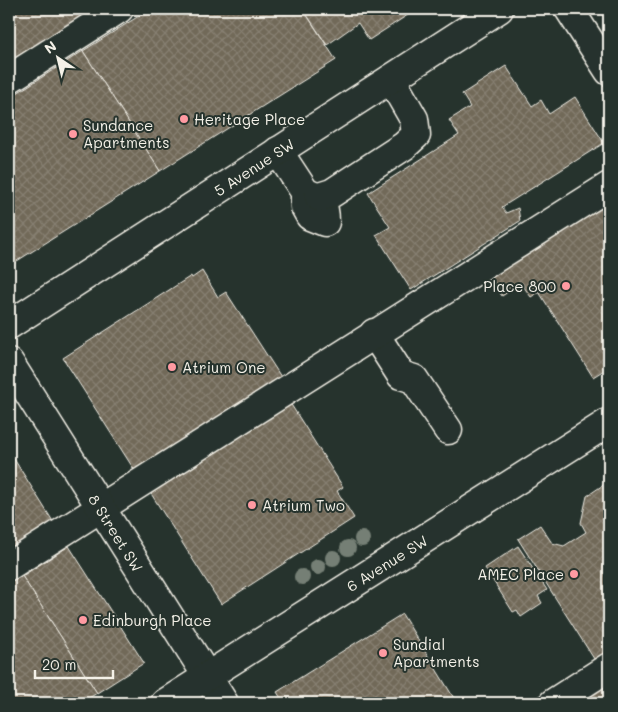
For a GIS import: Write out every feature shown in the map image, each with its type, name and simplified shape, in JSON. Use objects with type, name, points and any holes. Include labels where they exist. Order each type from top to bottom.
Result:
[{"type":"main road","points":[[9,79],[119,9]]},
{"type":"main road","name":"5 Avenue SW","points":[[9,325],[499,9]]},
{"type":"main road","points":[[569,9],[609,71]]},
{"type":"main road","points":[[278,151],[312,195],[332,193],[404,146],[416,135],[414,119],[391,78]]},
{"type":"main road","points":[[9,566],[374,333],[609,186]]},
{"type":"main road","points":[[374,333],[401,375],[414,379],[448,430]]},
{"type":"main road","name":"8 Street SW","points":[[9,362],[224,703]]},
{"type":"main road","name":"6 Avenue SW","points":[[166,703],[609,422]]},
{"type":"main road","points":[[553,703],[609,667]]},
{"type":"building","points":[[9,9],[88,9],[93,16],[9,69]]},
{"type":"building","name":"Heritage Place","points":[[150,9],[303,9],[336,60],[160,171],[83,51]]},
{"type":"building","points":[[303,9],[417,9],[369,40],[358,23],[327,45]]},
{"type":"building","name":"Sundance Apartments","points":[[83,51],[160,171],[9,266],[9,98]]},
{"type":"building","points":[[506,66],[532,106],[541,100],[549,114],[575,97],[604,143],[502,207],[506,213],[518,208],[520,221],[411,290],[376,235],[390,227],[368,193],[459,135],[449,120],[470,107],[462,94]]},
{"type":"building","name":"Place 800","points":[[609,199],[609,367],[593,377],[539,292],[531,297],[521,283],[502,296],[489,275]]},
{"type":"building","name":"Atrium One","points":[[202,271],[218,297],[226,292],[281,377],[135,471],[63,358],[191,276],[192,278]]},
{"type":"building","name":"Atrium Two","points":[[290,403],[343,487],[337,491],[354,518],[221,604],[150,492]]},
{"type":"building","points":[[9,451],[54,523],[9,552]]},
{"type":"building","name":"AMEC Place","points":[[609,481],[609,654],[596,662],[518,539],[540,525],[552,543],[564,546],[586,532],[581,523],[587,496]]},
{"type":"building","name":"Edinburgh Place","points":[[69,546],[144,663],[97,693],[22,576]]},
{"type":"building","points":[[518,546],[547,590],[538,596],[542,603],[521,617],[517,610],[513,612],[485,568]]},
{"type":"building","points":[[22,576],[97,693],[81,703],[9,703],[9,583]]},
{"type":"building","name":"Sundial Apartments","points":[[402,614],[457,703],[284,703],[277,692]]},
{"type":"building","points":[[609,682],[609,703],[575,703]]},
{"type":"place","name":"Heritage Place","points":[[184,119]]},
{"type":"place","name":"Sundance Apartments","points":[[73,134]]},
{"type":"place","name":"Place 800","points":[[566,286]]},
{"type":"place","name":"Atrium One","points":[[172,367]]},
{"type":"place","name":"Atrium Two","points":[[252,505]]},
{"type":"place","name":"AMEC Place","points":[[574,574]]},
{"type":"place","name":"Edinburgh Place","points":[[83,620]]},
{"type":"place","name":"Sundial Apartments","points":[[383,653]]}]
